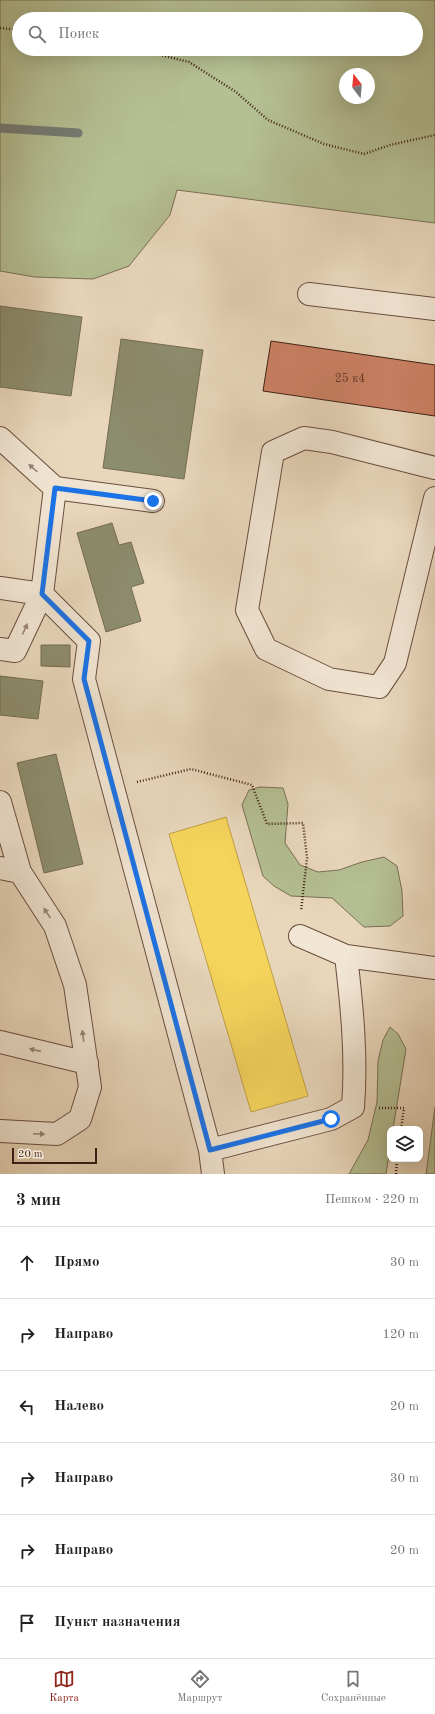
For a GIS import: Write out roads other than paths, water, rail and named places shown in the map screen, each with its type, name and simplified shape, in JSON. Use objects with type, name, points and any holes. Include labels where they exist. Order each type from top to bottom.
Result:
[{"type":"street","points":[[309,294],[435,309]]},
{"type":"street","points":[[0,438],[55,488],[153,501]]},
{"type":"street","points":[[435,468],[332,442],[304,438],[273,452],[248,610],[266,649],[329,679],[379,687],[395,663],[435,498]]},
{"type":"street","points":[[0,649],[15,651],[42,594],[55,488]]},
{"type":"street","points":[[0,588],[42,594],[89,641],[84,679],[210,1150],[213,1174]]},
{"type":"street","points":[[0,802],[10,870],[55,926],[75,985],[90,1087],[80,1119],[57,1134],[0,1131]]},
{"type":"street","points":[[300,936],[346,956],[435,968]]},
{"type":"street","points":[[210,1150],[331,1119],[353,1107],[355,1085],[354,1030],[346,956]]},
{"type":"street","points":[[0,1042],[87,1062]]},
{"type":"waterway","points":[[0,128],[78,133]]}]
